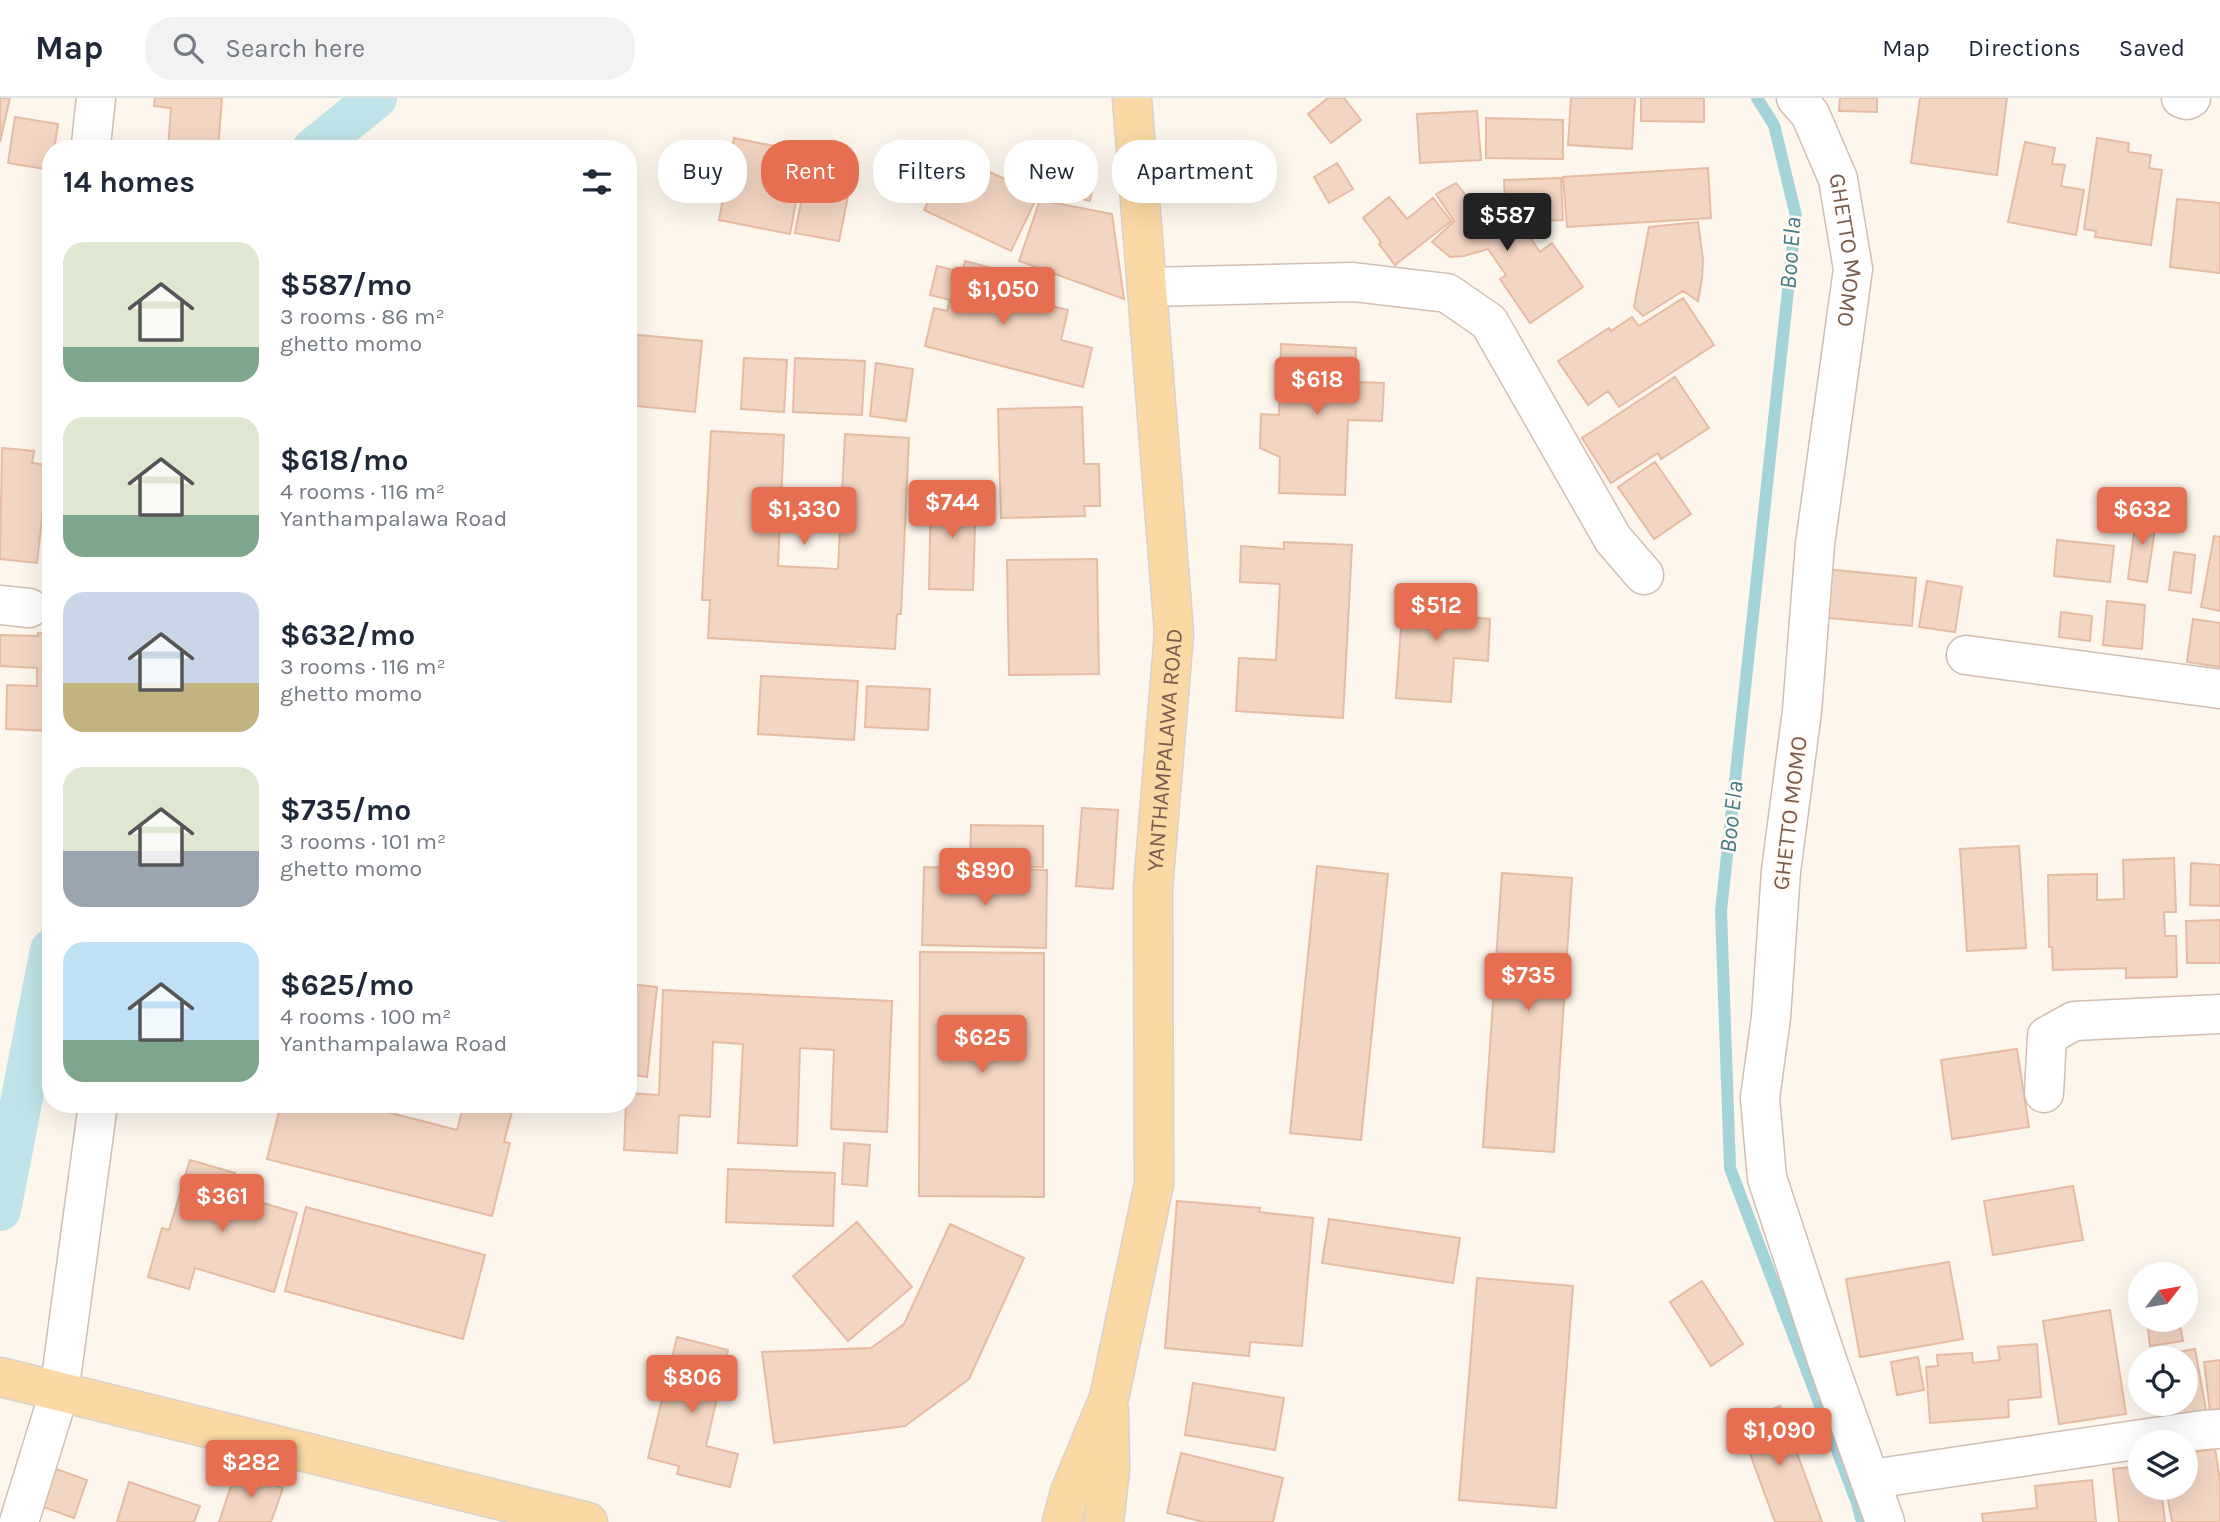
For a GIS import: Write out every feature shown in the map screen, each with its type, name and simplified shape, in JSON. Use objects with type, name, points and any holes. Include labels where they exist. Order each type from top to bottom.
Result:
[{"type":"main road","name":"YANTHAMPALAWA ROAD","points":[[1062,1522],[1070,1492],[1109,1398],[1154,1184],[1153,888],[1174,632],[1132,98]]},
{"type":"main road","points":[[30,1385],[588,1522]]},
{"type":"main road","name":"YANTHAMPALAWA ROAD","points":[[1104,1522],[1110,1470],[1109,1398]]},
{"type":"street","points":[[91,140],[96,98]]},
{"type":"street","name":"GHETTO MOMO","points":[[1796,98],[1810,114],[1838,179],[1853,269],[1815,544],[1802,711],[1781,872],[1771,1017],[1760,1098],[1767,1178],[1827,1360],[1872,1479],[1885,1522]]},
{"type":"street","points":[[2181,98],[2190,98]]},
{"type":"street","points":[[1147,287],[1353,282],[1447,293],[1489,322],[1614,539],[1644,575]]},
{"type":"street","points":[[1966,655],[2220,689]]},
{"type":"street","points":[[2044,1093],[2048,1037],[2074,1021],[2220,1014]]},
{"type":"street","points":[[19,1522],[30,1385],[96,1113]]},
{"type":"street","points":[[1872,1479],[2220,1429]]},
{"type":"building","points":[[0,98],[10,98],[0,142]]},
{"type":"building","points":[[155,98],[222,98],[219,140],[169,140],[171,108],[154,106]]},
{"type":"building","points":[[1328,98],[1344,98],[1361,120],[1331,143],[1308,114]]},
{"type":"building","points":[[1571,98],[1635,98],[1632,149],[1568,145]]},
{"type":"building","points":[[1641,98],[1704,98],[1704,122],[1641,121]]},
{"type":"building","points":[[1840,98],[1877,98],[1877,112],[1839,111]]},
{"type":"building","points":[[1920,98],[2007,98],[1997,175],[1911,163]]},
{"type":"building","points":[[1477,111],[1481,160],[1420,163],[1417,114]]},
{"type":"building","points":[[15,117],[58,124],[55,140],[42,140],[42,169],[8,163]]},
{"type":"building","points":[[1486,118],[1563,120],[1563,159],[1486,158]]},
{"type":"building","points":[[2097,138],[2129,143],[2128,152],[2151,155],[2149,168],[2162,170],[2151,245],[2095,237],[2096,231],[2084,229]]},
{"type":"building","points":[[747,141],[761,143],[761,203],[796,203],[790,234],[719,220],[722,203],[747,203]]},
{"type":"building","points":[[2025,142],[2055,148],[2052,164],[2065,165],[2061,186],[2084,190],[2076,235],[2008,222]]},
{"type":"building","points":[[1337,163],[1353,189],[1329,203],[1314,177]]},
{"type":"building","points":[[1708,168],[1711,218],[1567,227],[1563,177]]},
{"type":"building","points":[[990,172],[1004,179],[1004,203],[1034,203],[1011,251],[924,210],[927,203],[990,203]]},
{"type":"building","points":[[1561,178],[1563,220],[1506,222],[1504,180]]},
{"type":"building","points":[[1456,183],[1468,198],[1499,197],[1504,236],[1521,224],[1540,252],[1552,243],[1583,287],[1530,323],[1500,279],[1506,275],[1488,249],[1450,257],[1432,242],[1454,221],[1436,194]]},
{"type":"building","points":[[1389,197],[1407,219],[1433,198],[1451,221],[1395,265],[1363,218]]},
{"type":"building","points":[[2177,199],[2220,203],[2220,273],[2170,267]]},
{"type":"building","points":[[801,203],[847,203],[839,241],[795,233]]},
{"type":"building","points":[[1039,203],[1055,203],[1112,214],[1124,299],[1019,261]]},
{"type":"building","points":[[1698,222],[1703,260],[1698,301],[1683,291],[1643,316],[1634,307],[1649,227]]},
{"type":"building","points":[[965,261],[1011,273],[1004,299],[1031,306],[1032,301],[1068,310],[1061,340],[1092,348],[1083,387],[925,346],[934,308],[947,311],[950,300],[930,295],[937,266],[962,272]]},
{"type":"building","points":[[1683,298],[1714,345],[1619,407],[1608,391],[1588,405],[1558,361],[1609,328],[1611,331],[1632,317],[1639,326]]},
{"type":"building","points":[[637,335],[702,341],[695,412],[637,406]]},
{"type":"building","points":[[1281,344],[1356,348],[1355,382],[1384,383],[1382,421],[1348,420],[1345,495],[1279,493],[1280,457],[1260,448],[1261,414],[1279,415]]},
{"type":"building","points":[[744,358],[787,360],[784,412],[741,409]]},
{"type":"building","points":[[795,358],[865,361],[862,415],[793,412]]},
{"type":"building","points":[[876,363],[913,369],[906,421],[870,416]]},
{"type":"building","points":[[1675,377],[1709,428],[1661,459],[1658,453],[1611,483],[1582,438]]},
{"type":"building","points":[[1082,407],[1084,464],[1099,464],[1100,506],[1084,506],[1085,516],[1001,518],[998,409]]},
{"type":"building","points":[[711,431],[784,435],[778,566],[838,569],[845,434],[909,438],[901,614],[897,614],[895,649],[708,638],[710,600],[702,600]]},
{"type":"building","points":[[2,448],[34,451],[32,463],[42,464],[42,518],[37,563],[0,559]]},
{"type":"building","points":[[1655,462],[1691,514],[1654,539],[1618,487]]},
{"type":"building","points":[[931,491],[976,492],[973,590],[929,589]]},
{"type":"building","points":[[2137,512],[2157,516],[2147,582],[2128,579]]},
{"type":"building","points":[[2214,536],[2220,537],[2220,611],[2201,607]]},
{"type":"building","points":[[2057,540],[2114,546],[2110,582],[2054,576]]},
{"type":"building","points":[[1284,542],[1352,545],[1343,718],[1236,711],[1239,658],[1276,660],[1280,584],[1240,582],[1241,546],[1284,549]]},
{"type":"building","points":[[2174,552],[2195,555],[2191,593],[2169,590]]},
{"type":"building","points":[[1097,559],[1099,674],[1009,675],[1007,560]]},
{"type":"building","points":[[1825,569],[1916,578],[1912,626],[1820,617]]},
{"type":"building","points":[[1927,581],[1962,587],[1955,632],[1919,627]]},
{"type":"building","points":[[1404,585],[1458,589],[1456,616],[1490,619],[1488,661],[1454,658],[1451,702],[1396,698]]},
{"type":"building","points":[[2107,601],[2145,605],[2142,649],[2103,645]]},
{"type":"building","points":[[2061,612],[2092,616],[2090,641],[2059,637]]},
{"type":"building","points":[[2193,619],[2220,623],[2220,667],[2187,662]]},
{"type":"building","points":[[38,633],[42,633],[42,731],[6,729],[7,685],[37,686],[37,668],[0,666],[0,635],[38,636]]},
{"type":"building","points":[[761,676],[858,681],[854,740],[758,734]]},
{"type":"building","points":[[867,686],[930,689],[928,730],[865,727]]},
{"type":"building","points":[[1082,808],[1118,810],[1113,889],[1076,886]]},
{"type":"building","points":[[971,825],[1043,826],[1043,867],[970,866]]},
{"type":"building","points":[[2019,846],[2026,948],[1967,951],[1960,849]]},
{"type":"building","points":[[2174,858],[2176,912],[2164,912],[2165,936],[2176,936],[2177,977],[2126,978],[2126,968],[2053,970],[2052,947],[2049,947],[2048,875],[2097,874],[2097,900],[2124,899],[2123,860]]},
{"type":"building","points":[[2191,863],[2220,865],[2220,906],[2190,905]]},
{"type":"building","points":[[1317,866],[1388,874],[1361,1140],[1290,1133]]},
{"type":"building","points":[[924,867],[1047,870],[1046,948],[922,945]]},
{"type":"building","points":[[1502,873],[1572,878],[1554,1152],[1483,1147]]},
{"type":"building","points":[[2220,920],[2220,963],[2187,963],[2186,921]]},
{"type":"building","points":[[920,952],[1044,953],[1044,1197],[919,1196]]},
{"type":"building","points":[[637,985],[657,987],[647,1077],[637,1075]]},
{"type":"building","points":[[663,990],[892,1001],[887,1132],[831,1129],[834,1050],[800,1048],[797,1146],[738,1143],[743,1044],[713,1042],[710,1117],[679,1115],[677,1153],[624,1150],[626,1113],[637,1113],[637,1094],[659,1095]]},
{"type":"building","points":[[2017,1049],[2029,1127],[1952,1139],[1941,1060]]},
{"type":"building","points":[[279,1113],[391,1113],[457,1130],[462,1113],[512,1113],[504,1142],[510,1143],[492,1216],[267,1159]]},
{"type":"building","points":[[844,1143],[870,1145],[867,1186],[842,1184]]},
{"type":"building","points":[[190,1160],[235,1173],[229,1193],[297,1213],[274,1292],[195,1268],[189,1289],[148,1277],[162,1228],[169,1230]]},
{"type":"building","points":[[728,1169],[835,1173],[833,1226],[726,1222]]},
{"type":"building","points":[[2073,1186],[2083,1240],[1993,1255],[1984,1201]]},
{"type":"building","points":[[1177,1201],[1260,1208],[1259,1212],[1313,1218],[1302,1346],[1250,1342],[1249,1356],[1165,1348]]},
{"type":"building","points":[[306,1207],[485,1255],[463,1339],[285,1291]]},
{"type":"building","points":[[1329,1219],[1460,1238],[1453,1283],[1322,1263]]},
{"type":"building","points":[[857,1222],[912,1287],[848,1341],[793,1276]]},
{"type":"building","points":[[950,1224],[1024,1258],[969,1379],[905,1426],[774,1443],[762,1352],[871,1348],[904,1324]]},
{"type":"building","points":[[1949,1262],[1963,1339],[1860,1357],[1846,1279]]},
{"type":"building","points":[[1477,1278],[1573,1286],[1556,1508],[1459,1500]]},
{"type":"building","points":[[1702,1281],[1743,1344],[1711,1366],[1670,1302]]},
{"type":"building","points":[[2110,1310],[2126,1414],[2059,1424],[2043,1321]]},
{"type":"building","points":[[2148,1332],[2181,1332],[2183,1341],[2150,1346]]},
{"type":"building","points":[[677,1337],[728,1350],[706,1446],[738,1454],[730,1487],[677,1474],[679,1466],[648,1458]]},
{"type":"building","points":[[2037,1344],[2041,1397],[2008,1400],[2009,1417],[1930,1423],[1926,1367],[1938,1366],[1937,1355],[1972,1353],[1973,1363],[2000,1360],[1998,1347]]},
{"type":"building","points":[[1918,1357],[1924,1390],[1897,1395],[1891,1362]]},
{"type":"building","points":[[2220,1360],[2220,1409],[2210,1411],[2204,1362]]},
{"type":"building","points":[[2198,1366],[2207,1415],[2172,1421],[2171,1416],[2198,1416]]},
{"type":"building","points":[[1193,1383],[1284,1398],[1275,1450],[1185,1435]]},
{"type":"building","points":[[1780,1406],[1822,1522],[1775,1522],[1738,1421]]},
{"type":"building","points":[[2215,1449],[2220,1481],[2220,1522],[2172,1522],[2168,1500],[2198,1500],[2198,1451]]},
{"type":"building","points":[[1181,1453],[1283,1478],[1273,1522],[1204,1522],[1167,1513]]},
{"type":"building","points":[[2128,1467],[2128,1500],[2162,1500],[2165,1522],[2119,1522],[2113,1469]]},
{"type":"building","points":[[56,1469],[87,1480],[74,1518],[43,1507]]},
{"type":"building","points":[[236,1471],[283,1488],[271,1522],[219,1522]]},
{"type":"building","points":[[2092,1480],[2096,1522],[1983,1522],[1982,1514],[2037,1508],[2035,1486]]},
{"type":"building","points":[[129,1482],[200,1506],[194,1522],[117,1522]]},
{"type":"waterway","points":[[324,140],[376,98]]},
{"type":"waterway","name":"Boo Ela","points":[[1757,98],[1774,125],[1796,216],[1721,911],[1730,1168],[1862,1522]]},
{"type":"waterway","points":[[0,1210],[42,996]]}]
